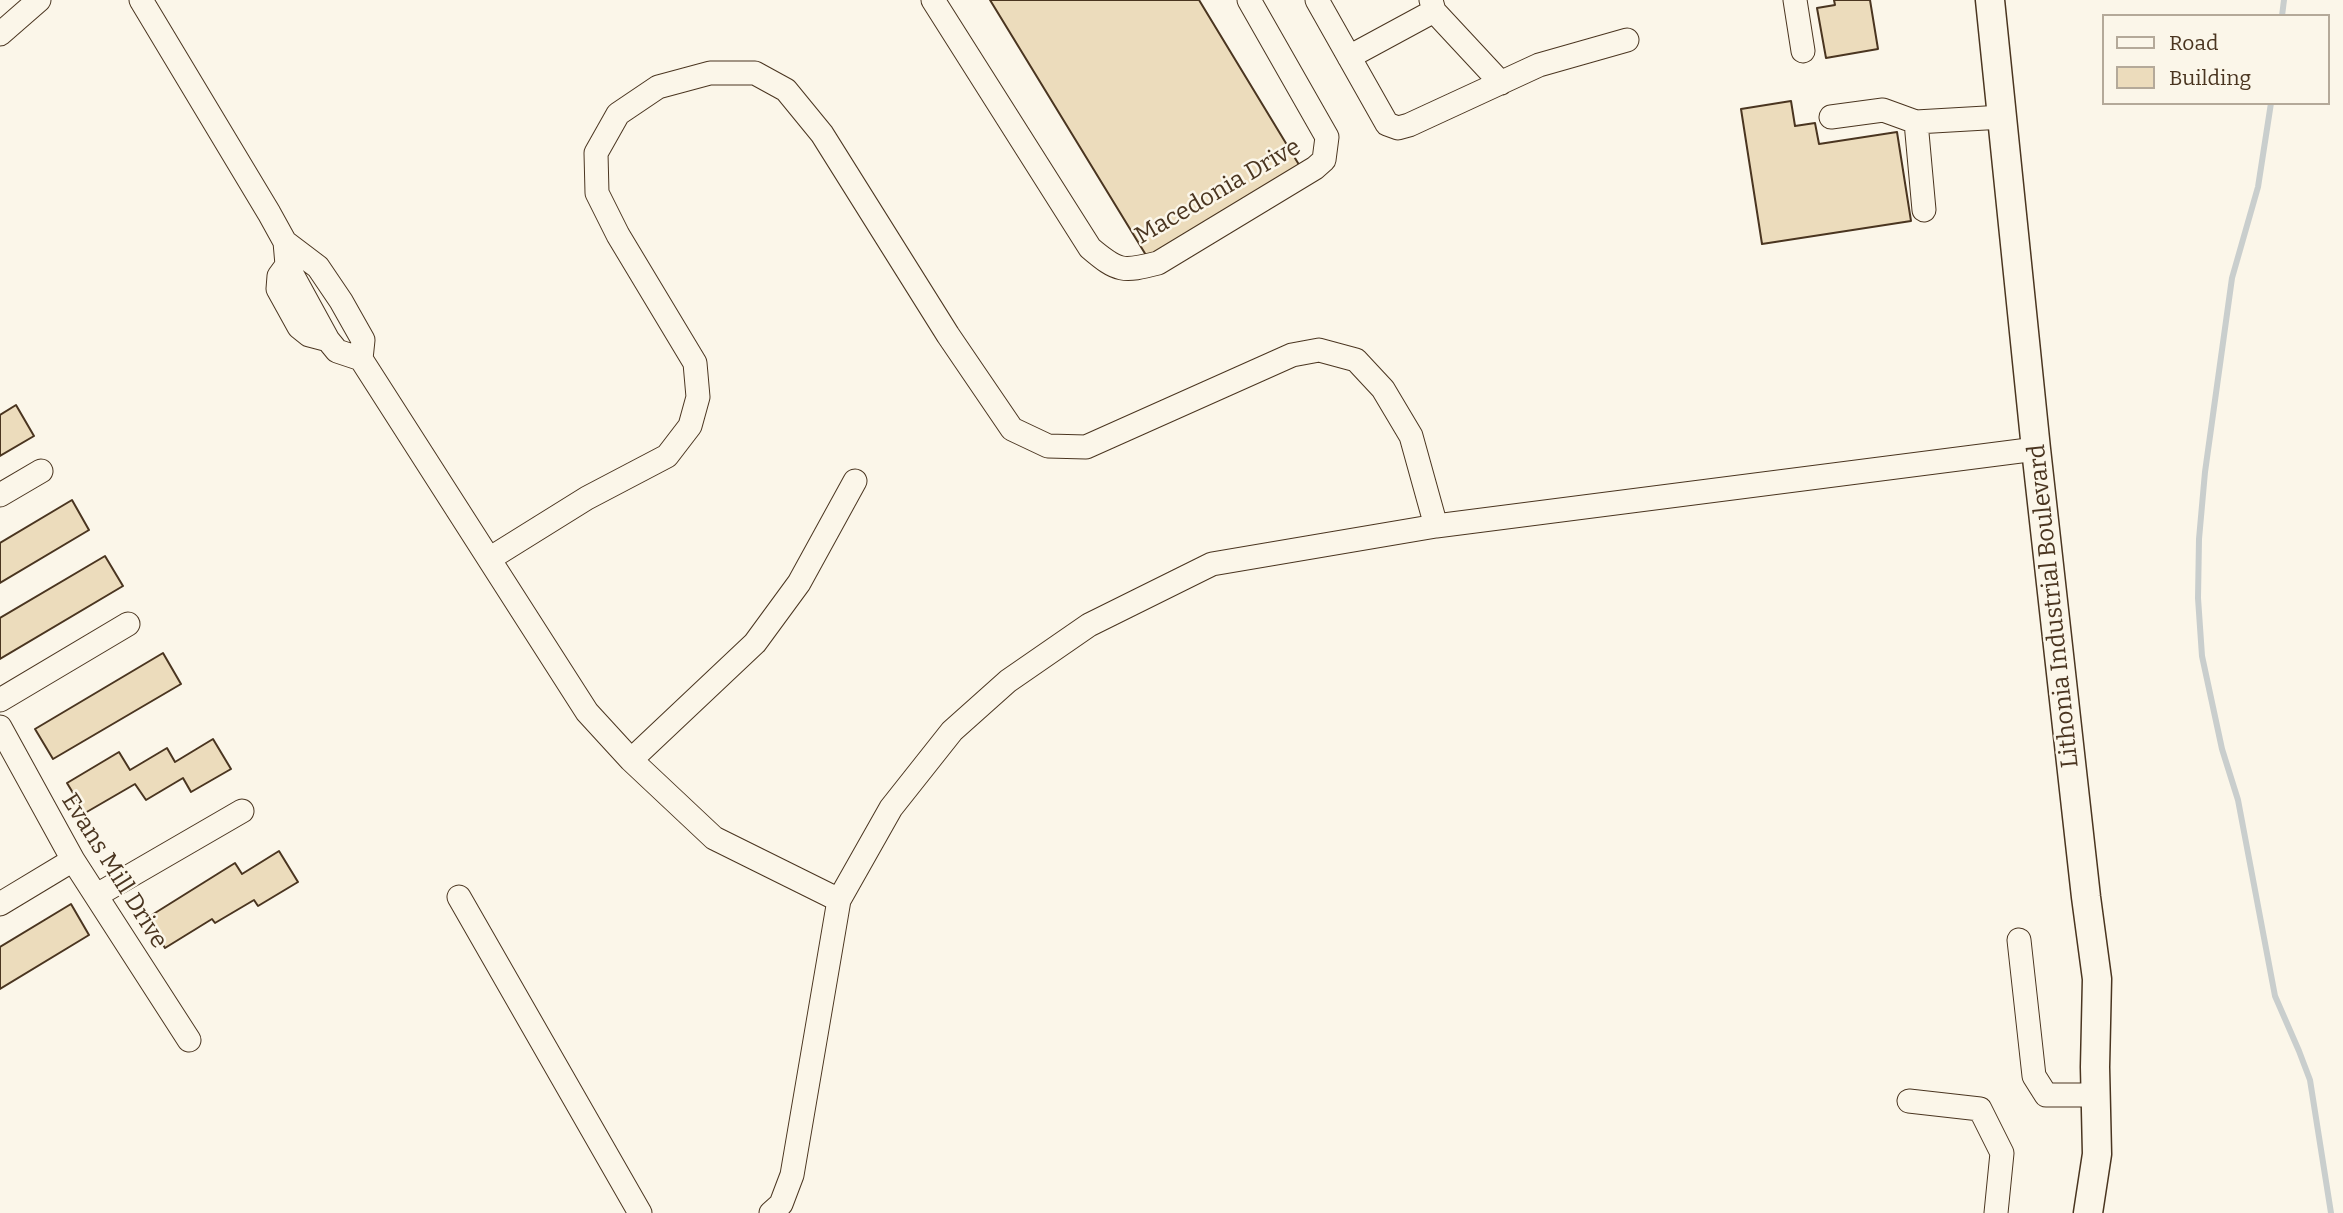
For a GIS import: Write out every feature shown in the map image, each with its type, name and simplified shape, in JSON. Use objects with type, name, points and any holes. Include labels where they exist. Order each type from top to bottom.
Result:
[{"type":"main road","name":"Lithonia Industrial Boulevard","points":[[1990,0],[2036,449],[2097,979],[2097,1154],[2088,1213]]},
{"type":"street","points":[[3,26],[39,0]]},
{"type":"street","points":[[141,0],[285,242],[318,267],[341,301],[363,340],[361,359],[587,712],[631,760],[714,838],[839,900]]},
{"type":"street","name":"Macedonia Drive","points":[[933,0],[1090,248],[1109,264],[1133,269],[1158,263],[1324,160],[1327,137],[1249,0]]},
{"type":"street","points":[[1317,0],[1387,124],[1398,128],[1539,65],[1627,40]]},
{"type":"street","points":[[1795,0],[1803,51]]},
{"type":"street","points":[[1349,57],[1432,5],[1501,83]]},
{"type":"street","points":[[489,559],[587,498],[667,456],[690,426],[698,397],[695,363],[618,235],[597,194],[597,153],[618,114],[658,87],[710,73],[755,73],[786,90],[822,134],[953,342],[1012,429],[1048,446],[1086,447],[1292,355],[1320,349],[1356,360],[1383,389],[1410,436],[1436,526]]},
{"type":"street","points":[[1831,117],[1883,110],[1916,122],[2003,117]]},
{"type":"street","points":[[1916,122],[1924,210]]},
{"type":"street","points":[[285,242],[287,265],[328,340],[337,351],[361,359]]},
{"type":"street","points":[[287,265],[279,276],[278,289],[299,327],[309,335],[328,340]]},
{"type":"street","points":[[315,317],[341,301]]},
{"type":"street","points":[[771,1213],[780,1204],[792,1175],[839,900],[891,808],[953,732],[1008,681],[1089,625],[1212,564],[1436,526],[2036,449]]},
{"type":"street","points":[[0,495],[41,471]]},
{"type":"street","points":[[631,760],[755,643],[799,583],[855,481]]},
{"type":"street","points":[[0,701],[128,624]]},
{"type":"street","name":"Evans Mill Drive","points":[[0,727],[73,860],[189,1040]]},
{"type":"street","points":[[97,895],[242,811]]},
{"type":"street","points":[[0,904],[73,860]]},
{"type":"street","points":[[459,897],[640,1213]]},
{"type":"street","points":[[2019,940],[2034,1076],[2046,1095],[2097,1095]]},
{"type":"street","points":[[1909,1101],[1980,1109],[2002,1153],[1996,1213]]},
{"type":"building","points":[[990,0],[1199,0],[1301,168],[1149,260]]},
{"type":"building","points":[[1834,0],[1870,0],[1878,49],[1826,58],[1817,8],[1835,5]]},
{"type":"building","points":[[1791,101],[1795,126],[1815,123],[1819,144],[1897,132],[1911,221],[1762,244],[1741,109]]},
{"type":"building","points":[[16,405],[34,436],[0,456],[0,415]]},
{"type":"building","points":[[72,500],[89,530],[0,583],[0,543]]},
{"type":"building","points":[[105,556],[123,586],[0,659],[0,618]]},
{"type":"building","points":[[163,653],[181,684],[53,759],[35,729]]},
{"type":"building","points":[[213,739],[231,769],[191,792],[183,778],[146,800],[135,784],[85,813],[67,783],[119,752],[130,770],[167,748],[175,762]]},
{"type":"building","points":[[279,851],[298,882],[258,906],[254,900],[215,923],[212,919],[165,948],[147,918],[235,863],[242,874]]},
{"type":"building","points":[[71,904],[89,935],[0,989],[0,947]]},
{"type":"waterway","points":[[2282,14],[2284,0]]},
{"type":"waterway","points":[[2271,105],[2258,187],[2232,278],[2205,472],[2199,539],[2198,598],[2202,656],[2222,749],[2238,800],[2275,996],[2310,1080],[2331,1213]]}]
